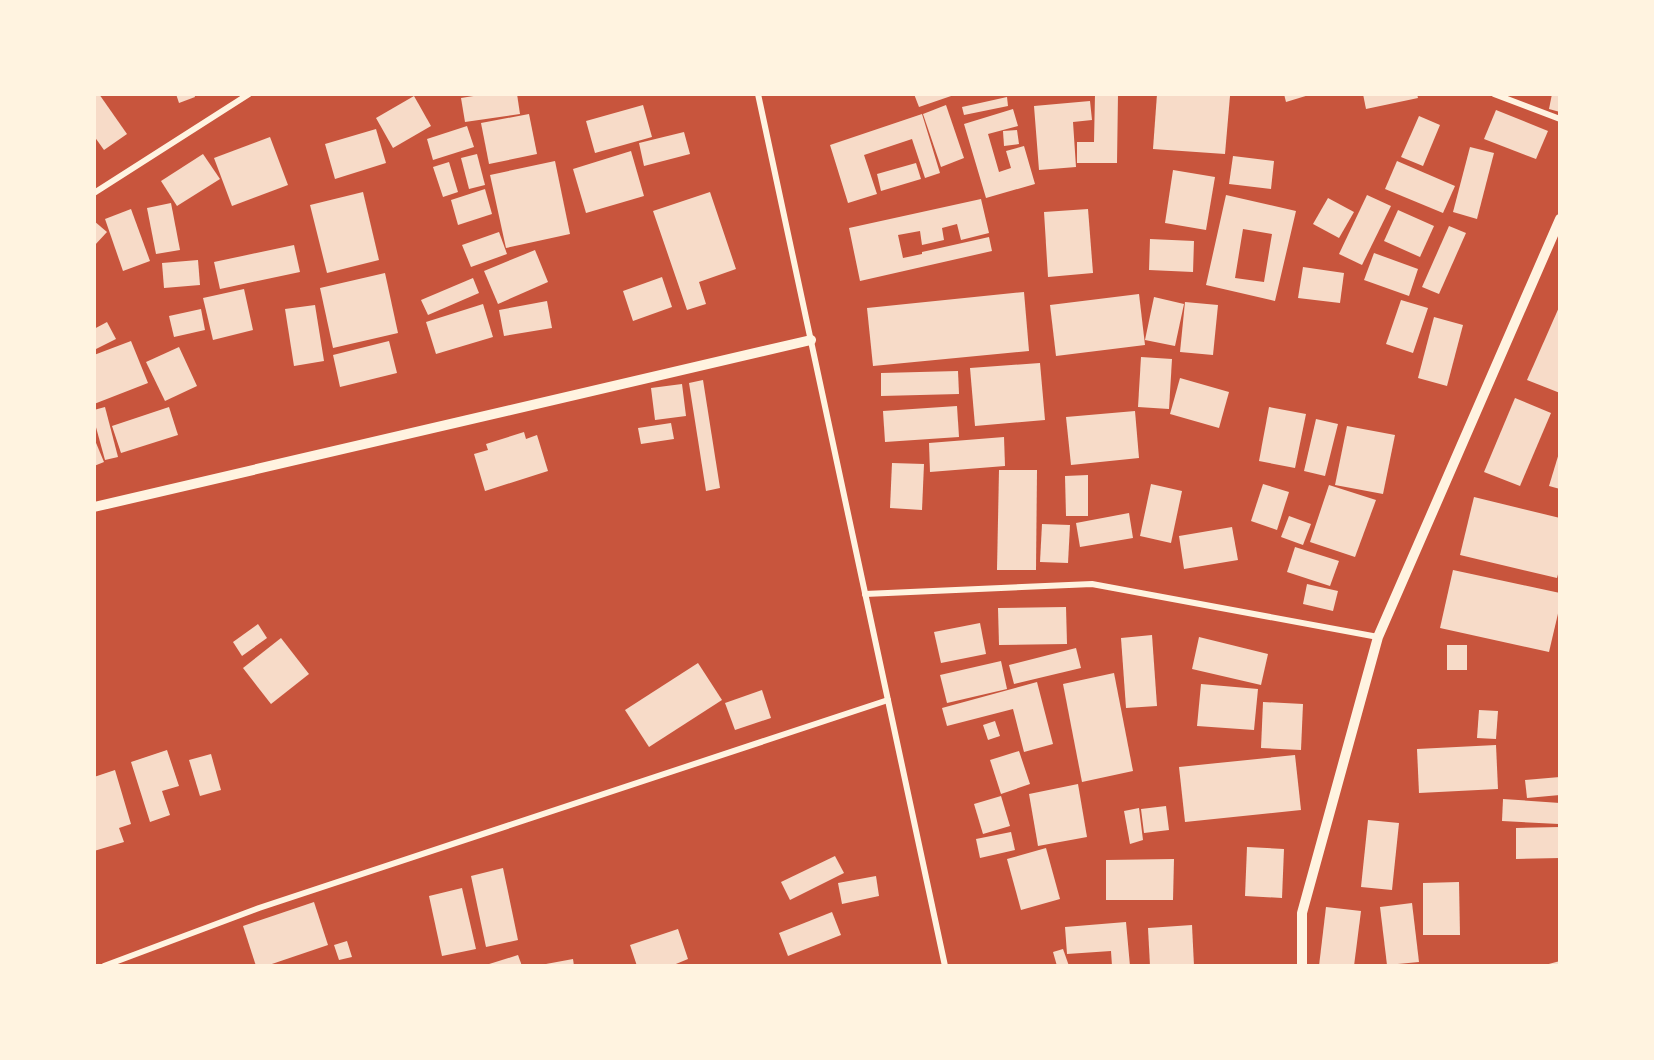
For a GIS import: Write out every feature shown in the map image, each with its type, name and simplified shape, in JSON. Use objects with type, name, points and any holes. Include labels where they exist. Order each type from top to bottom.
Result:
[{"type":"street","points":[[94,193],[249,94]]},
{"type":"street","points":[[758,94],[945,966]]},
{"type":"street","points":[[1494,94],[1560,119]]},
{"type":"street","points":[[1302,966],[1302,913],[1378,637],[1560,219]]},
{"type":"street","points":[[94,507],[811,340]]},
{"type":"street","points":[[865,594],[1092,584],[1378,637]]},
{"type":"street","points":[[104,966],[259,908],[888,700]]},
{"type":"building","points":[[94,94],[99,94],[127,134],[104,150],[94,136]]},
{"type":"building","points":[[176,94],[194,94],[195,97],[179,103]]},
{"type":"building","points":[[486,94],[517,94],[520,114],[465,122],[461,98]]},
{"type":"building","points":[[914,94],[954,94],[954,95],[919,107]]},
{"type":"building","points":[[1095,94],[1118,94],[1117,163],[1077,163],[1077,142],[1094,142]]},
{"type":"building","points":[[1157,94],[1230,96],[1225,154],[1153,149]]},
{"type":"building","points":[[1284,94],[1309,94],[1309,95],[1286,102]]},
{"type":"building","points":[[1363,94],[1417,94],[1418,98],[1366,109]]},
{"type":"building","points":[[1552,94],[1560,94],[1560,112],[1549,109]]},
{"type":"building","points":[[414,96],[431,126],[393,148],[376,118]]},
{"type":"building","points":[[1007,97],[1008,106],[964,115],[962,107]]},
{"type":"building","points":[[1090,101],[1092,120],[1073,122],[1076,167],[1039,170],[1034,106]]},
{"type":"building","points":[[643,105],[652,137],[595,153],[586,121]]},
{"type":"building","points":[[946,105],[964,158],[941,167],[923,114]]},
{"type":"building","points":[[1013,109],[1018,126],[988,134],[999,172],[1011,168],[1006,151],[1024,146],[1035,184],[986,198],[964,124]]},
{"type":"building","points":[[1496,110],[1548,131],[1536,159],[1484,139]]},
{"type":"building","points":[[529,114],[537,154],[489,164],[481,123]]},
{"type":"building","points":[[922,114],[940,173],[925,178],[912,139],[864,155],[877,194],[848,203],[830,145]]},
{"type":"building","points":[[1419,116],[1440,125],[1423,166],[1401,157]]},
{"type":"building","points":[[467,126],[474,147],[433,160],[427,139]]},
{"type":"building","points":[[376,129],[386,163],[335,179],[325,144]]},
{"type":"building","points":[[1017,130],[1019,144],[1004,146],[1003,131]]},
{"type":"building","points":[[684,132],[690,154],[644,166],[639,143]]},
{"type":"building","points":[[270,137],[288,185],[232,206],[214,158]]},
{"type":"building","points":[[1470,147],[1494,153],[1477,219],[1453,212]]},
{"type":"building","points":[[631,151],[644,196],[586,213],[573,169]]},
{"type":"building","points":[[203,154],[220,179],[177,206],[161,181]]},
{"type":"building","points":[[477,154],[485,185],[469,189],[461,158]]},
{"type":"building","points":[[1233,156],[1274,161],[1271,189],[1229,184]]},
{"type":"building","points":[[555,161],[570,234],[506,248],[490,175]]},
{"type":"building","points":[[1397,161],[1455,186],[1443,213],[1385,189]]},
{"type":"building","points":[[449,162],[458,192],[443,197],[433,167]]},
{"type":"building","points":[[916,163],[921,179],[881,191],[877,174]]},
{"type":"building","points":[[1173,170],[1215,177],[1206,230],[1165,223]]},
{"type":"building","points":[[485,189],[492,214],[458,225],[451,200]]},
{"type":"building","points":[[363,192],[379,260],[327,273],[310,205]]},
{"type":"building","points":[[710,192],[736,269],[699,282],[706,304],[687,310],[653,211]]},
{"type":"building","points":[[1226,195],[1296,211],[1275,301],[1206,285]],"holes":[[[1243,229],[1272,234],[1264,282],[1235,278]]]},
{"type":"building","points":[[1367,195],[1391,206],[1362,265],[1339,254]]},
{"type":"building","points":[[1328,198],[1354,212],[1339,238],[1313,224]]},
{"type":"building","points":[[981,199],[989,233],[961,240],[957,224],[942,228],[944,240],[922,245],[920,231],[898,235],[903,258],[989,237],[992,251],[860,281],[849,228]]},
{"type":"building","points":[[171,203],[180,250],[156,254],[147,208]]},
{"type":"building","points":[[131,209],[150,261],[123,271],[105,219]]},
{"type":"building","points":[[1088,209],[1093,273],[1048,277],[1044,212]]},
{"type":"building","points":[[1398,210],[1434,226],[1420,257],[1384,241]]},
{"type":"building","points":[[94,221],[107,232],[94,246]]},
{"type":"building","points":[[1449,226],[1466,233],[1439,294],[1422,287]]},
{"type":"building","points":[[499,232],[507,254],[471,267],[462,245]]},
{"type":"building","points":[[1150,239],[1194,241],[1193,272],[1149,270]]},
{"type":"building","points":[[294,245],[300,272],[220,289],[214,262]]},
{"type":"building","points":[[535,250],[548,282],[498,304],[484,271]]},
{"type":"building","points":[[1374,253],[1418,269],[1409,296],[1364,280]]},
{"type":"building","points":[[198,260],[200,285],[164,288],[162,263]]},
{"type":"building","points":[[1303,267],[1344,273],[1340,303],[1298,298]]},
{"type":"building","points":[[385,273],[398,333],[333,348],[320,288]]},
{"type":"building","points":[[662,277],[672,307],[633,321],[623,291]]},
{"type":"building","points":[[473,278],[479,293],[428,315],[421,300]]},
{"type":"building","points":[[244,289],[253,330],[213,340],[203,298]]},
{"type":"building","points":[[1024,292],[1029,351],[873,366],[867,308]]},
{"type":"building","points":[[1139,294],[1145,345],[1056,356],[1050,305]]},
{"type":"building","points":[[1154,297],[1184,304],[1175,346],[1145,340]]},
{"type":"building","points":[[1401,300],[1428,308],[1413,353],[1386,344]]},
{"type":"building","points":[[547,301],[552,328],[504,336],[499,310]]},
{"type":"building","points":[[1185,302],[1218,305],[1213,355],[1180,352]]},
{"type":"building","points":[[483,304],[493,337],[436,354],[426,322]]},
{"type":"building","points":[[315,305],[324,361],[294,366],[285,309]]},
{"type":"building","points":[[1560,305],[1560,393],[1527,380]]},
{"type":"building","points":[[201,309],[205,330],[174,337],[169,316]]},
{"type":"building","points":[[1434,317],[1463,325],[1447,386],[1418,378]]},
{"type":"building","points":[[107,322],[116,339],[94,350],[94,329]]},
{"type":"building","points":[[131,341],[148,383],[94,404],[94,355]]},
{"type":"building","points":[[389,341],[397,373],[340,387],[333,355]]},
{"type":"building","points":[[179,347],[197,386],[165,401],[146,362]]},
{"type":"building","points":[[1141,357],[1172,359],[1169,409],[1138,407]]},
{"type":"building","points":[[1040,363],[1045,420],[975,426],[970,368]]},
{"type":"building","points":[[958,371],[959,394],[881,396],[881,373]]},
{"type":"building","points":[[1180,378],[1229,392],[1219,428],[1170,414]]},
{"type":"building","points":[[703,380],[720,488],[706,491],[689,383]]},
{"type":"building","points":[[682,384],[686,416],[655,420],[651,388]]},
{"type":"building","points":[[1515,398],[1551,413],[1520,486],[1484,472]]},
{"type":"building","points":[[957,406],[959,437],[885,442],[883,411]]},
{"type":"building","points":[[105,407],[118,457],[105,460],[94,420],[94,410]]},
{"type":"building","points":[[169,407],[178,435],[121,453],[112,426]]},
{"type":"building","points":[[1269,407],[1306,414],[1295,468],[1259,461]]},
{"type":"building","points":[[1135,411],[1139,458],[1071,465],[1066,417]]},
{"type":"building","points":[[1316,419],[1338,424],[1325,476],[1304,471]]},
{"type":"building","points":[[671,423],[674,439],[641,444],[638,428]]},
{"type":"building","points":[[1347,426],[1395,435],[1383,494],[1335,485]]},
{"type":"building","points":[[524,432],[526,439],[537,435],[548,471],[485,491],[474,454],[488,450],[486,444]]},
{"type":"building","points":[[1004,437],[1005,466],[930,472],[929,443]]},
{"type":"building","points":[[94,438],[104,462],[94,466]]},
{"type":"building","points":[[1560,453],[1560,489],[1549,486]]},
{"type":"building","points":[[892,463],[924,464],[922,510],[890,508]]},
{"type":"building","points":[[999,470],[1037,470],[1036,570],[997,570]]},
{"type":"building","points":[[1088,475],[1088,516],[1066,516],[1065,476]]},
{"type":"building","points":[[1151,484],[1182,491],[1171,543],[1140,536]]},
{"type":"building","points":[[1263,484],[1289,492],[1277,530],[1251,521]]},
{"type":"building","points":[[1329,485],[1376,500],[1355,557],[1310,542]]},
{"type":"building","points":[[1474,497],[1560,518],[1560,567],[1557,578],[1460,555]]},
{"type":"building","points":[[1129,513],[1133,538],[1080,547],[1076,523]]},
{"type":"building","points":[[1289,516],[1311,524],[1303,545],[1281,537]]},
{"type":"building","points":[[1042,524],[1070,525],[1068,563],[1040,562]]},
{"type":"building","points":[[1232,527],[1238,560],[1184,569],[1179,536]]},
{"type":"building","points":[[1295,547],[1339,561],[1330,586],[1287,572]]},
{"type":"building","points":[[1453,570],[1560,593],[1560,605],[1549,652],[1440,628]]},
{"type":"building","points":[[1307,584],[1338,591],[1333,611],[1303,604]]},
{"type":"building","points":[[1066,607],[1067,644],[999,645],[998,608]]},
{"type":"building","points":[[980,623],[986,654],[941,663],[934,632]]},
{"type":"building","points":[[258,624],[267,638],[242,656],[233,642]]},
{"type":"building","points":[[1152,635],[1157,706],[1126,708],[1121,638]]},
{"type":"building","points":[[1199,637],[1268,654],[1261,685],[1192,669]]},
{"type":"building","points":[[281,638],[309,674],[271,704],[243,668]]},
{"type":"building","points":[[1447,645],[1467,645],[1467,670],[1447,670]]},
{"type":"building","points":[[1076,648],[1081,668],[1014,684],[1009,665]]},
{"type":"building","points":[[1001,661],[1007,689],[947,703],[940,675]]},
{"type":"building","points":[[698,663],[722,700],[649,747],[625,710]]},
{"type":"building","points":[[1114,673],[1133,771],[1082,782],[1063,684]]},
{"type":"building","points":[[1037,682],[1053,744],[1024,752],[1013,709],[947,726],[942,708]]},
{"type":"building","points":[[1201,684],[1258,689],[1254,730],[1197,726]]},
{"type":"building","points":[[762,690],[771,718],[735,730],[725,703]]},
{"type":"building","points":[[1263,702],[1303,704],[1301,750],[1261,748]]},
{"type":"building","points":[[1479,710],[1498,711],[1496,739],[1477,738]]},
{"type":"building","points":[[995,721],[1000,736],[988,740],[983,725]]},
{"type":"building","points":[[1496,745],[1498,789],[1419,793],[1417,749]]},
{"type":"building","points":[[167,750],[179,786],[162,791],[170,815],[150,822],[131,762]]},
{"type":"building","points":[[1019,751],[1030,784],[1001,794],[990,760]]},
{"type":"building","points":[[211,754],[221,790],[200,796],[189,760]]},
{"type":"building","points":[[1295,755],[1301,810],[1185,822],[1179,767]]},
{"type":"building","points":[[115,770],[131,824],[119,828],[124,842],[94,851],[94,777]]},
{"type":"building","points":[[1560,777],[1560,795],[1527,798],[1525,780]]},
{"type":"building","points":[[1078,784],[1087,837],[1038,846],[1029,794]]},
{"type":"building","points":[[1001,796],[1010,826],[983,834],[974,804]]},
{"type":"building","points":[[1503,799],[1560,803],[1559,824],[1502,821]]},
{"type":"building","points":[[1166,806],[1169,830],[1144,833],[1141,809]]},
{"type":"building","points":[[1139,808],[1143,840],[1130,844],[1124,811]]},
{"type":"building","points":[[1368,820],[1399,823],[1392,890],[1361,887]]},
{"type":"building","points":[[1560,827],[1560,858],[1516,859],[1516,828]]},
{"type":"building","points":[[1011,832],[1015,850],[980,858],[976,839]]},
{"type":"building","points":[[1247,847],[1284,849],[1282,898],[1245,896]]},
{"type":"building","points":[[1046,848],[1060,899],[1021,910],[1007,859]]},
{"type":"building","points":[[835,856],[844,873],[790,900],[781,882]]},
{"type":"building","points":[[1174,859],[1173,900],[1106,900],[1106,860]]},
{"type":"building","points":[[503,868],[518,940],[486,947],[471,876]]},
{"type":"building","points":[[876,876],[879,896],[842,904],[838,883]]},
{"type":"building","points":[[1459,882],[1460,935],[1423,935],[1423,883]]},
{"type":"building","points":[[462,888],[476,949],[442,956],[429,896]]},
{"type":"building","points":[[314,902],[328,945],[266,966],[256,966],[243,926]]},
{"type":"building","points":[[1412,903],[1419,962],[1387,965],[1380,907]]},
{"type":"building","points":[[1326,907],[1361,911],[1354,966],[1319,966]]},
{"type":"building","points":[[832,912],[841,935],[788,956],[779,933]]},
{"type":"building","points":[[1126,922],[1130,966],[1112,966],[1111,951],[1067,954],[1065,927]]},
{"type":"building","points":[[1192,925],[1194,966],[1150,966],[1148,928]]},
{"type":"building","points":[[678,929],[688,959],[671,966],[637,966],[630,945]]},
{"type":"building","points":[[347,941],[352,957],[339,960],[334,945]]},
{"type":"building","points":[[1063,949],[1069,966],[1057,966],[1053,952]]},
{"type":"building","points":[[518,955],[522,966],[486,966],[486,965]]},
{"type":"building","points":[[573,959],[574,966],[546,966],[546,964]]},
{"type":"building","points":[[1560,961],[1560,966],[1545,966],[1545,965]]}]
